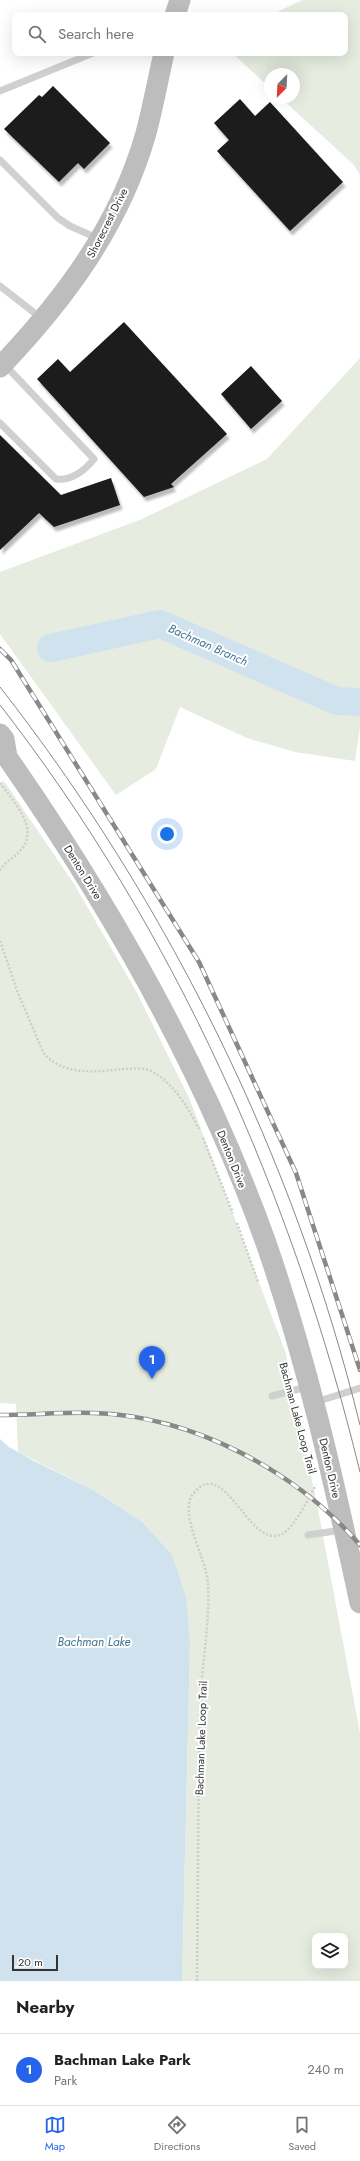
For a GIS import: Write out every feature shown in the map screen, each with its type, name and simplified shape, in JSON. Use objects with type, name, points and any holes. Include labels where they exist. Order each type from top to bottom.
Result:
[{"type":"main road","points":[[176,12],[180,0]]},
{"type":"main road","name":"Shorecrest Drive","points":[[2,365],[44,320],[65,293],[100,240],[123,192],[144,139],[163,56]]},
{"type":"main road","name":"Denton Drive","points":[[0,734],[4,739],[3,757],[32,812],[91,884],[139,964],[208,1103],[265,1242],[313,1394],[344,1529],[355,1555],[360,1603]]},
{"type":"lane","points":[[0,91],[86,56]]},
{"type":"lane","points":[[0,160],[58,218],[70,226],[100,240]]},
{"type":"lane","points":[[0,286],[44,320]]},
{"type":"lane","points":[[0,423],[56,479],[63,480],[84,471],[94,459],[2,365]]},
{"type":"lane","points":[[272,1396],[313,1394],[360,1388]]},
{"type":"lane","points":[[308,1535],[344,1529]]},
{"type":"path","points":[[0,783],[32,812],[27,826],[25,844],[0,870]]},
{"type":"path","points":[[0,941],[18,993],[43,1052],[48,1059],[54,1064],[83,1071],[100,1072],[141,1068],[150,1071],[183,1100],[200,1130],[230,1203],[259,1284]]},
{"type":"path","name":"Bachman Lake Loop Trail","points":[[197,1981],[200,1709],[207,1640],[208,1584],[207,1571],[188,1511],[190,1500],[201,1488],[210,1485],[218,1487],[234,1499],[255,1528],[265,1535],[274,1537],[283,1534],[296,1520],[316,1486],[314,1478]]},
{"type":"shaded area","points":[[302,0],[360,0],[360,175],[354,165],[288,104],[300,104],[300,68],[264,68],[264,82],[235,56],[348,56],[348,12],[277,12]]},
{"type":"shaded area","points":[[360,358],[360,727],[355,761],[295,752],[247,738],[180,707],[156,769],[116,795],[0,634],[0,572],[142,519],[267,459]]},
{"type":"shaded area","points":[[4,781],[74,884],[136,991],[190,1100],[286,1354],[320,1520],[360,1733],[360,1981],[182,1981],[190,1645],[141,1521],[93,1490],[18,1452],[16,1404],[0,1403],[0,783]]},
{"type":"water","name":"Bachman Lake","points":[[0,1439],[9,1447],[32,1460],[93,1490],[141,1521],[172,1555],[186,1597],[190,1645],[182,1981],[0,1981]]},
{"type":"building","points":[[53,86],[110,143],[84,169],[78,163],[59,182],[4,129],[39,95],[42,97]]},
{"type":"building","points":[[240,99],[255,116],[268,104],[272,104],[343,182],[290,231],[217,151],[229,140],[214,123]]},
{"type":"building","points":[[124,322],[227,434],[171,484],[174,487],[144,497],[37,379],[58,359],[70,372]]},
{"type":"building","points":[[251,366],[282,401],[251,429],[221,394]]},
{"type":"building","points":[[0,435],[61,495],[111,478],[120,505],[54,527],[39,513],[0,550]]},
{"type":"waterway","name":"Bachman Branch","points":[[51,648],[160,624],[337,701],[360,702]]},
{"type":"tram line","points":[[0,687],[61,770],[118,856],[171,945],[219,1037],[262,1132],[300,1228],[333,1326],[360,1425]]},
{"type":"tram line","points":[[0,705],[63,791],[121,881],[173,974],[220,1069],[263,1167],[300,1267],[332,1369],[360,1472]]},
{"type":"railway","points":[[0,649],[11,660],[199,962],[296,1173],[360,1370]]},
{"type":"railway","points":[[0,1415],[94,1413],[131,1416],[168,1424],[205,1437],[240,1452],[274,1472],[305,1494],[334,1518],[360,1545]]},
{"type":"place","name":"Bachman Lake Park","points":[[152,1379]]}]
